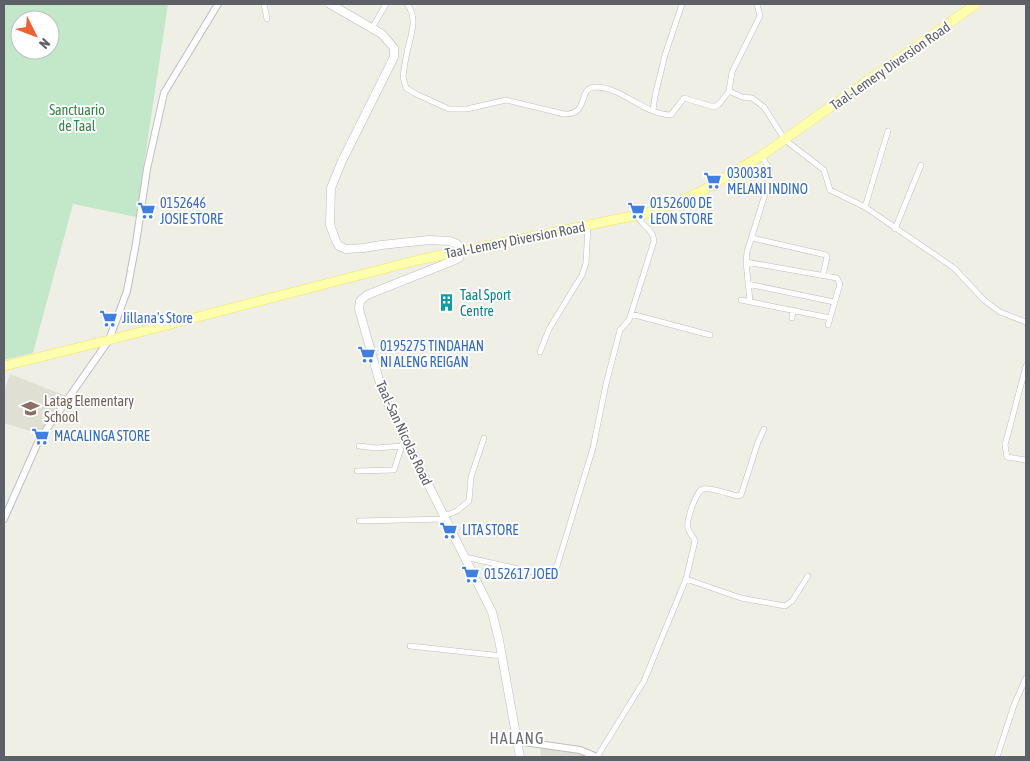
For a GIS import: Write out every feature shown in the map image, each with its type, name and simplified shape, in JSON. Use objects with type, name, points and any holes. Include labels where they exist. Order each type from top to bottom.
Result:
[{"type":"main road","points":[[330,4],[382,34],[394,48],[394,57],[342,161],[331,188],[330,225],[336,241],[339,246],[346,248],[364,248],[430,240],[450,241],[458,244],[461,250]]},
{"type":"main road","name":"Taal-Lemery Diversion Road","points":[[4,366],[461,250],[637,215],[687,198],[730,176],[785,140],[976,4]]},
{"type":"main road","name":"Taal-San Nicolas Road","points":[[461,250],[459,258],[367,295],[358,305],[383,394],[492,612],[520,757]]},
{"type":"street","points":[[4,519],[39,440],[109,340],[127,291],[147,169],[164,93],[218,4]]},
{"type":"street","points":[[264,4],[267,19]]},
{"type":"street","points":[[372,28],[386,4]]},
{"type":"street","points":[[407,4],[411,9],[414,19],[403,77],[403,83],[406,88],[443,107],[456,110],[506,100],[564,114],[572,114],[580,108],[586,92],[592,87],[606,88],[665,114],[670,114],[684,98],[714,107],[719,104],[729,91],[732,72],[760,16],[757,4]]},
{"type":"street","points":[[653,110],[665,55],[682,4]]},
{"type":"street","points":[[729,91],[742,97],[752,98],[764,107],[785,140],[824,170],[830,190],[865,207],[954,268],[984,300],[1000,312],[1026,322]]},
{"type":"street","points":[[865,207],[888,131]]},
{"type":"street","points":[[750,301],[746,262],[770,178],[770,169],[761,156]]},
{"type":"street","points":[[895,229],[921,165]]},
{"type":"street","points":[[464,557],[532,572],[550,572],[556,566],[593,448],[606,384],[620,330],[627,324],[631,314],[654,241],[652,232],[639,222],[637,215]]},
{"type":"street","points":[[540,352],[549,329],[582,275],[586,263],[588,226]]},
{"type":"street","points":[[752,238],[826,255],[823,275]]},
{"type":"street","points":[[746,262],[835,277],[839,280],[840,284],[828,325]]},
{"type":"street","points":[[748,284],[834,302]]},
{"type":"street","points":[[741,300],[830,318]]},
{"type":"street","points":[[792,318],[793,310]]},
{"type":"street","points":[[631,314],[710,334]]},
{"type":"street","points":[[1026,366],[1005,445],[1008,457],[1026,460]]},
{"type":"street","points":[[517,741],[580,750],[597,757],[644,681],[686,579],[695,541],[687,524],[696,495],[699,491],[706,489],[737,496],[741,494],[764,429]]},
{"type":"street","points":[[357,471],[394,470],[405,436]]},
{"type":"street","points":[[359,521],[445,518],[457,511],[469,502],[471,477],[484,438]]},
{"type":"street","points":[[359,446],[376,448],[402,446]]},
{"type":"street","points":[[686,579],[741,598],[785,606],[792,601],[808,576]]},
{"type":"street","points":[[410,646],[502,656]]},
{"type":"street","points":[[997,757],[1014,705],[1026,678]]},
{"type":"shaded area","name":"Latag Elementary School","points":[[10,374],[66,396],[40,434],[4,423],[4,391]]},
{"type":"shaded area","points":[[540,744],[588,753],[586,757],[541,757]]},
{"type":"green space","name":"Sanctuario de Taal","points":[[4,4],[168,4],[136,217],[73,204],[33,353],[4,360]]},
{"type":"place","name":"0300381 MELANI INDINO","points":[[713,181]]},
{"type":"place","name":"0152646 JOSIE STORE","points":[[146,211]]},
{"type":"place","name":"0152600 DE LEON STORE","points":[[636,211]]},
{"type":"place","name":"Taal Sport Centre","points":[[446,303]]},
{"type":"place","name":"Jillana's Store","points":[[108,318]]},
{"type":"place","name":"0195275 TINDAHAN NI ALENG REIGAN","points":[[366,354]]},
{"type":"place","name":"Latag Elementary School","points":[[30,409]]},
{"type":"place","name":"MACALINGA STORE","points":[[40,436]]},
{"type":"place","name":"LITA STORE","points":[[448,530]]},
{"type":"place","name":"0152617 JOED","points":[[470,574]]},
{"type":"district","name":"HALANG","points":[[517,738]]}]
